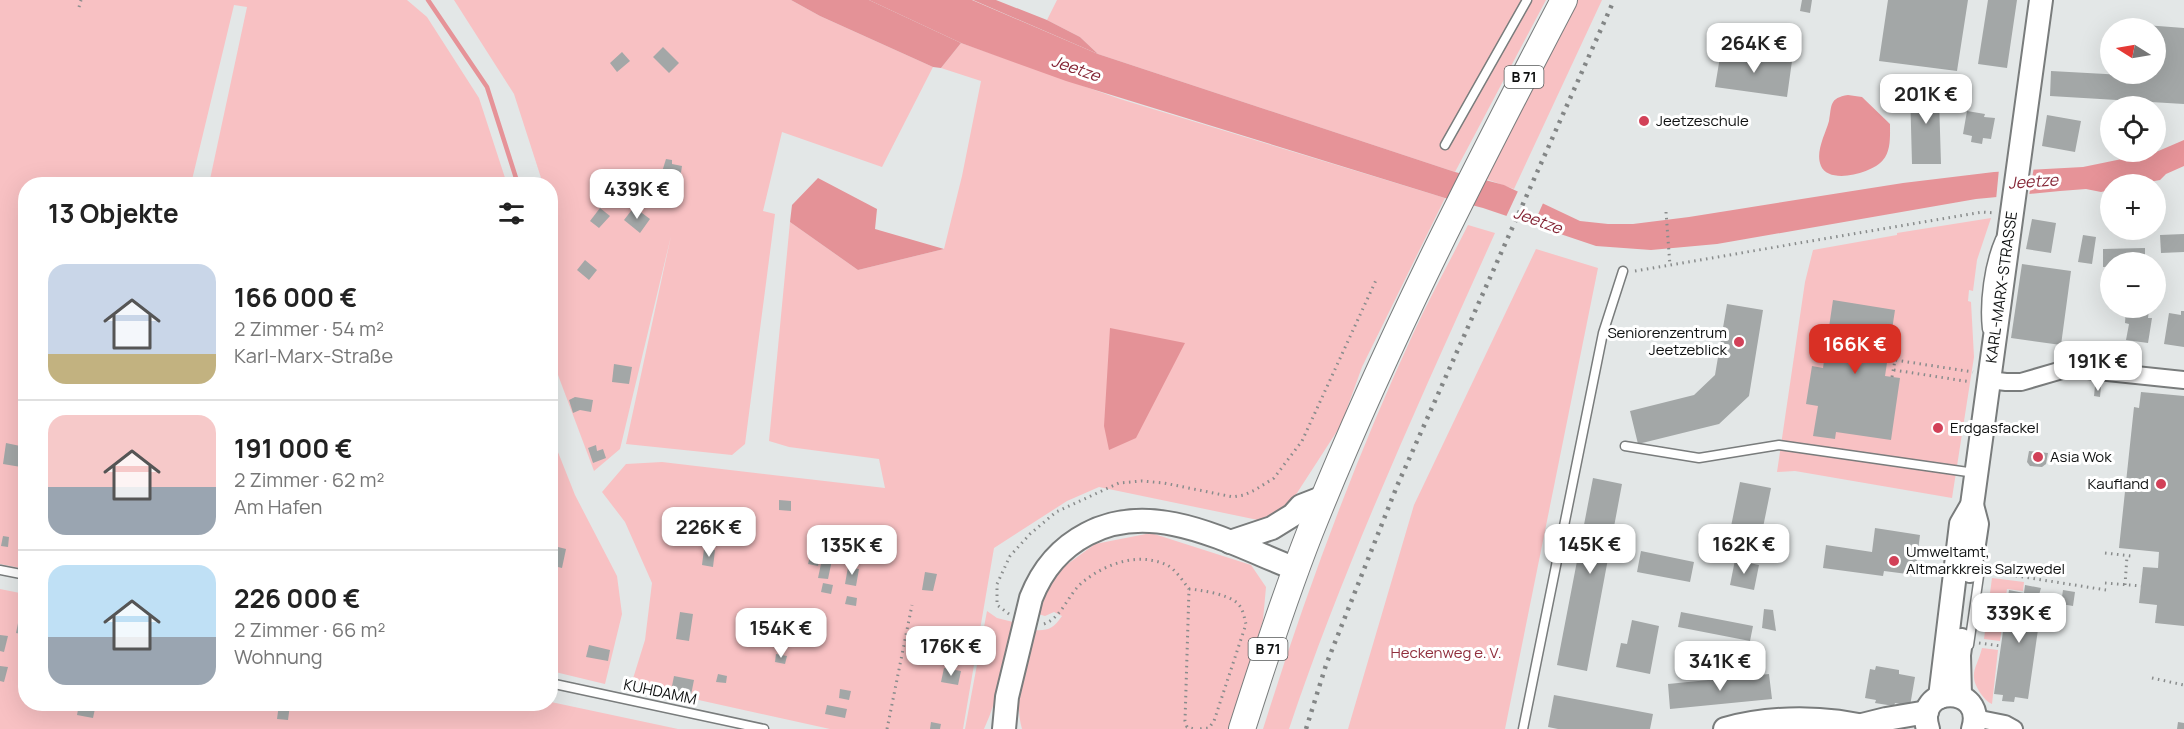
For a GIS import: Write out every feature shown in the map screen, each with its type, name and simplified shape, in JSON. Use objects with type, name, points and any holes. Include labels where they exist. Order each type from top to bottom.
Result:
[{"type":"main road","name":"B 71","points":[[1242,729],[1296,569],[1324,497],[1378,373],[1442,237],[1564,0]]},
{"type":"main road","name":"KARL-MARX-STRASSE","points":[[1943,703],[1959,655],[1977,524],[1972,505],[1982,374],[2007,210],[2019,159],[2041,0]]},
{"type":"main road","points":[[1230,542],[1272,528],[1293,515],[1301,506],[1324,497]]},
{"type":"main road","name":"KARL-MARX-STRASSE","points":[[1943,703],[1961,524],[1972,505]]},
{"type":"main road","points":[[1004,729],[1007,697],[1037,583],[1045,569],[1064,549],[1094,530],[1124,521],[1156,521],[1202,532],[1296,569]]},
{"type":"main road","points":[[1725,729],[1755,723],[1794,720],[1868,727],[1886,718],[1943,703],[1969,703],[1974,723]]},
{"type":"street","points":[[1982,374],[2006,382],[2021,382],[2068,368],[2184,380]]},
{"type":"street","points":[[1974,723],[2005,724],[2014,729]]},
{"type":"lane","points":[[1445,145],[1527,0]]},
{"type":"lane","points":[[1523,729],[1603,333],[1623,271]]},
{"type":"lane","points":[[1625,446],[1699,458],[1779,446],[1976,473]]},
{"type":"lane","points":[[0,570],[18,573]]},
{"type":"lane","name":"KUHDAMM","points":[[558,685],[764,729]]},
{"type":"path","points":[[79,7],[81,0]]},
{"type":"path","points":[[1623,271],[1643,271],[1982,212],[2007,210]]},
{"type":"path","points":[[1666,212],[1670,266]]},
{"type":"path","points":[[1189,589],[1185,721],[1187,726],[1196,729],[1209,728],[1214,721],[1246,624],[1244,613],[1237,602],[1205,590],[1189,589],[1168,566],[1141,558],[1115,564],[1083,581],[1053,621],[1043,624],[1007,613],[997,605],[997,584],[1010,556],[1030,534],[1056,512],[1119,483],[1142,481],[1164,483],[1233,497],[1255,490],[1274,478],[1302,441],[1377,279]]},
{"type":"path","points":[[1892,377],[1895,360],[1982,374]]},
{"type":"path","points":[[1894,370],[1982,374]]},
{"type":"path","points":[[2105,553],[2129,556],[2124,585]]},
{"type":"path","points":[[1987,571],[2106,590]]},
{"type":"path","points":[[2105,583],[2141,586]]},
{"type":"path","points":[[887,729],[912,605]]},
{"type":"path","points":[[1978,643],[2001,646]]},
{"type":"path","points":[[2152,678],[2184,685]]},
{"type":"green space","points":[[0,0],[407,0],[427,17],[479,98],[505,177],[211,177],[247,7],[234,5],[193,177],[18,177],[18,568],[0,564]]},
{"type":"green space","points":[[454,0],[791,0],[820,16],[933,67],[882,167],[782,132],[763,211],[775,214],[745,444],[732,455],[626,444],[671,236],[620,449],[594,471],[558,375],[558,177],[541,177],[514,94]]},
{"type":"green space","points":[[1057,0],[1546,0],[1455,172],[1098,54],[1080,37],[1047,20]]},
{"type":"green space","points":[[1576,0],[1602,0],[1514,189],[1486,179]]},
{"type":"green space","points":[[961,43],[1120,99],[1445,198],[1362,367],[1341,425],[1297,493],[1276,517],[1258,520],[1099,487],[1067,501],[994,548],[963,729],[830,729],[631,685],[645,640],[652,583],[625,522],[602,492],[626,464],[662,462],[885,488],[879,459],[789,447],[769,441],[790,222],[858,270],[944,249],[962,176],[981,81],[941,68]]},
{"type":"green space","points":[[1991,218],[1977,260],[1973,291],[1969,290],[1968,301],[1971,302],[1974,357],[1952,498],[1795,471],[1777,472],[1805,282],[1813,250],[1897,235],[1897,233]]},
{"type":"green space","points":[[1468,225],[1495,233],[1360,540],[1289,729],[1263,729],[1313,579],[1351,480],[1391,382]]},
{"type":"green space","name":"Heckenweg e. V.","points":[[1536,249],[1598,268],[1505,729],[1348,729],[1414,505]]},
{"type":"green space","points":[[558,452],[575,495],[617,576],[622,614],[605,684],[558,673]]},
{"type":"green space","points":[[1151,533],[1251,565],[1266,587],[1263,620],[1230,729],[1022,729],[1019,692],[1033,630],[1050,628],[1062,616],[1054,612],[1045,616],[1038,614],[1047,590],[1058,571],[1095,544]]},
{"type":"green space","points":[[1992,578],[2024,582],[2023,591],[2007,589],[2000,641],[1984,639]]},
{"type":"green space","points":[[0,589],[18,593],[18,711],[558,711],[558,703],[678,729],[0,729]]},
{"type":"green space","points":[[987,611],[997,618],[1013,622],[998,690],[984,729],[965,729]]},
{"type":"green space","points":[[1982,648],[1998,650],[1992,704],[1981,694],[1974,676]]},
{"type":"shaded area","points":[[791,0],[869,0],[961,43],[941,68],[933,67],[820,16]]},
{"type":"shaded area","points":[[973,0],[996,0],[1047,20],[1080,37],[1098,54]]},
{"type":"shaded area","points":[[818,178],[877,209],[875,229],[944,249],[858,270],[790,222],[792,205]]},
{"type":"shaded area","points":[[1110,328],[1185,343],[1136,438],[1109,450],[1104,426]]},
{"type":"water","name":"Jeetze","points":[[869,0],[972,0],[1098,54],[1455,172],[1504,185],[1580,221],[1608,224],[1633,224],[1689,217],[1903,183],[1994,172],[2083,167],[2107,162],[2166,162],[2166,148],[2184,140],[2184,166],[2166,174],[2100,174],[2100,192],[2086,189],[1976,199],[1717,244],[1651,250],[1596,246],[1483,208],[1066,81],[961,43]]},
{"type":"water","points":[[1848,95],[1862,97],[1890,124],[1889,148],[1883,160],[1870,169],[1851,175],[1833,175],[1821,166],[1820,149],[1832,103],[1837,98]]},
{"type":"pier","points":[[2034,167],[2029,196],[1996,200],[1999,169]]},
{"type":"pier","points":[[1519,189],[1544,201],[1532,228],[1505,219]]},
{"type":"building","points":[[1802,0],[1812,0],[1810,13],[1800,11]]},
{"type":"building","points":[[1888,0],[1968,0],[1957,71],[1879,61]]},
{"type":"building","points":[[1988,0],[2017,0],[2007,68],[1978,64]]},
{"type":"building","points":[[2166,27],[2184,28],[2184,104],[2166,103],[2166,96],[2100,96],[2100,99],[2050,96],[2051,71],[2100,74],[2100,84],[2166,84]]},
{"type":"building","points":[[663,47],[679,63],[669,73],[653,57]]},
{"type":"building","points":[[1721,51],[1792,61],[1787,97],[1715,87]]},
{"type":"building","points":[[622,52],[630,61],[617,72],[610,63]]},
{"type":"building","points":[[1948,88],[1948,99],[1939,99],[1941,164],[1912,164],[1910,89]]},
{"type":"building","points":[[1967,111],[1995,118],[1991,139],[1983,138],[1982,144],[1971,142],[1972,136],[1963,134]]},
{"type":"building","points":[[2047,115],[2081,121],[2075,152],[2042,146]]},
{"type":"building","points":[[666,159],[672,160],[672,164],[682,166],[680,179],[661,175]]},
{"type":"building","points":[[649,173],[662,183],[653,196],[639,186]]},
{"type":"building","points":[[634,207],[650,219],[640,233],[624,220]]},
{"type":"building","points":[[600,208],[610,216],[599,228],[590,221]]},
{"type":"building","points":[[2032,219],[2056,223],[2051,253],[2026,249]]},
{"type":"building","points":[[2184,234],[2184,252],[2161,252],[2160,240],[2166,240],[2166,235]]},
{"type":"building","points":[[2083,235],[2096,237],[2092,264],[2078,262]]},
{"type":"building","points":[[2145,248],[2145,252],[2103,252],[2103,249]]},
{"type":"building","points":[[585,260],[597,270],[589,280],[577,270]]},
{"type":"building","points":[[2022,264],[2071,271],[2061,345],[2011,338]]},
{"type":"building","points":[[1833,300],[1895,310],[1885,376],[1900,378],[1891,440],[1836,432],[1835,439],[1813,436],[1818,406],[1806,404],[1812,366],[1823,368]]},
{"type":"building","name":"Seniorenzentrum Jeetzeblick","points":[[1727,304],[1763,310],[1749,396],[1719,424],[1638,444],[1630,411],[1694,395],[1715,375]]},
{"type":"building","points":[[2181,311],[2184,311],[2184,347],[2164,344],[2169,313],[2181,315]]},
{"type":"building","points":[[2125,318],[2152,318],[2148,343],[2126,340],[2129,324],[2125,323]]},
{"type":"building","points":[[614,364],[632,367],[629,384],[612,382]]},
{"type":"building","points":[[2095,386],[2101,387],[2100,397],[2094,396]]},
{"type":"building","name":"Kaufland","points":[[2141,392],[2184,396],[2184,626],[2155,623],[2157,605],[2139,603],[2143,567],[2158,568],[2159,552],[2119,548],[2134,407],[2139,408]]},
{"type":"building","points":[[575,397],[593,400],[591,412],[580,410],[573,413],[569,400]]},
{"type":"building","points":[[6,443],[18,446],[18,466],[3,464]]},
{"type":"building","points":[[596,445],[597,451],[603,449],[606,458],[593,463],[588,448]]},
{"type":"building","name":"Asia Wok","points":[[2029,451],[2048,453],[2046,464],[2042,467],[2030,466],[2027,462]]},
{"type":"building","points":[[1593,478],[1622,484],[1587,671],[1557,665]]},
{"type":"building","points":[[1740,482],[1771,488],[1758,552],[1727,546]]},
{"type":"building","points":[[779,500],[791,501],[791,511],[779,510]]},
{"type":"building","name":"Umweltamt, Altmarkkreis Salzwedel","points":[[1875,528],[1920,535],[1915,575],[1884,571],[1883,576],[1823,568],[1826,545],[1872,552]]},
{"type":"building","points":[[3,536],[9,537],[8,547],[1,546]]},
{"type":"building","points":[[558,547],[566,549],[562,568],[558,567]]},
{"type":"building","points":[[704,549],[715,550],[713,567],[702,565]]},
{"type":"building","points":[[1641,551],[1694,562],[1690,582],[1637,572]]},
{"type":"building","points":[[810,556],[820,558],[818,566],[808,564]]},
{"type":"building","points":[[822,559],[832,560],[828,579],[818,578]]},
{"type":"building","points":[[1735,560],[1759,565],[1754,590],[1730,585]]},
{"type":"building","points":[[848,567],[859,569],[856,586],[845,584]]},
{"type":"building","points":[[925,572],[937,574],[933,591],[922,590]]},
{"type":"building","points":[[823,583],[833,585],[831,594],[821,592]]},
{"type":"building","points":[[2025,585],[2041,588],[2039,595],[2043,595],[2028,699],[2015,697],[2014,702],[2002,701],[2003,695],[1994,694],[2009,590],[2024,593]]},
{"type":"building","points":[[2063,590],[2075,592],[2073,606],[2061,604]]},
{"type":"building","points":[[847,596],[857,598],[856,606],[845,604]]},
{"type":"building","points":[[1764,609],[1773,610],[1776,631],[1762,628]]},
{"type":"building","points":[[680,612],[693,614],[689,641],[676,639]]},
{"type":"building","points":[[1681,612],[1753,626],[1750,641],[1678,627]]},
{"type":"building","points":[[1632,620],[1659,626],[1650,674],[1616,667],[1621,643],[1627,644]]},
{"type":"building","points":[[0,635],[8,636],[4,652],[0,651]]},
{"type":"building","points":[[589,645],[610,650],[608,661],[586,657]]},
{"type":"building","points":[[776,654],[787,656],[785,664],[775,662]]},
{"type":"building","points":[[0,666],[8,667],[4,682],[0,681]]},
{"type":"building","points":[[1876,666],[1899,670],[1899,674],[1915,677],[1910,706],[1875,703],[1876,700],[1865,698],[1870,669],[1875,670]]},
{"type":"building","points":[[944,668],[961,671],[958,685],[941,682]]},
{"type":"building","points":[[718,674],[727,676],[726,683],[716,682]]},
{"type":"building","points":[[1769,674],[1772,699],[1670,709],[1668,684]]},
{"type":"building","points":[[674,676],[694,680],[691,695],[671,691]]},
{"type":"building","points":[[840,689],[851,691],[849,700],[839,698]]},
{"type":"building","points":[[1554,695],[1653,714],[1650,729],[1558,729],[1548,727]]},
{"type":"building","points":[[827,705],[847,709],[845,718],[825,714]]},
{"type":"building","points":[[78,711],[94,711],[93,718],[77,715]]},
{"type":"building","points":[[278,711],[289,711],[288,720],[277,719]]},
{"type":"building","points":[[931,722],[941,724],[940,729],[930,729]]},
{"type":"building","points":[[2178,722],[2184,723],[2184,729],[2177,729]]},
{"type":"waterway","points":[[428,0],[487,87],[516,177]]},
{"type":"railway","points":[[1306,729],[1326,665],[1397,486],[1614,0]]},
{"type":"place","name":"Jeetzeschule","points":[[1644,121]]},
{"type":"place","name":"Seniorenzentrum Jeetzeblick","points":[[1739,342]]},
{"type":"place","name":"Erdgasfackel","points":[[1938,428]]},
{"type":"place","name":"Asia Wok","points":[[2038,457]]},
{"type":"place","name":"Kaufland","points":[[2161,484]]},
{"type":"place","name":"Umweltamt, Altmarkkreis Salzwedel","points":[[1894,561]]}]
